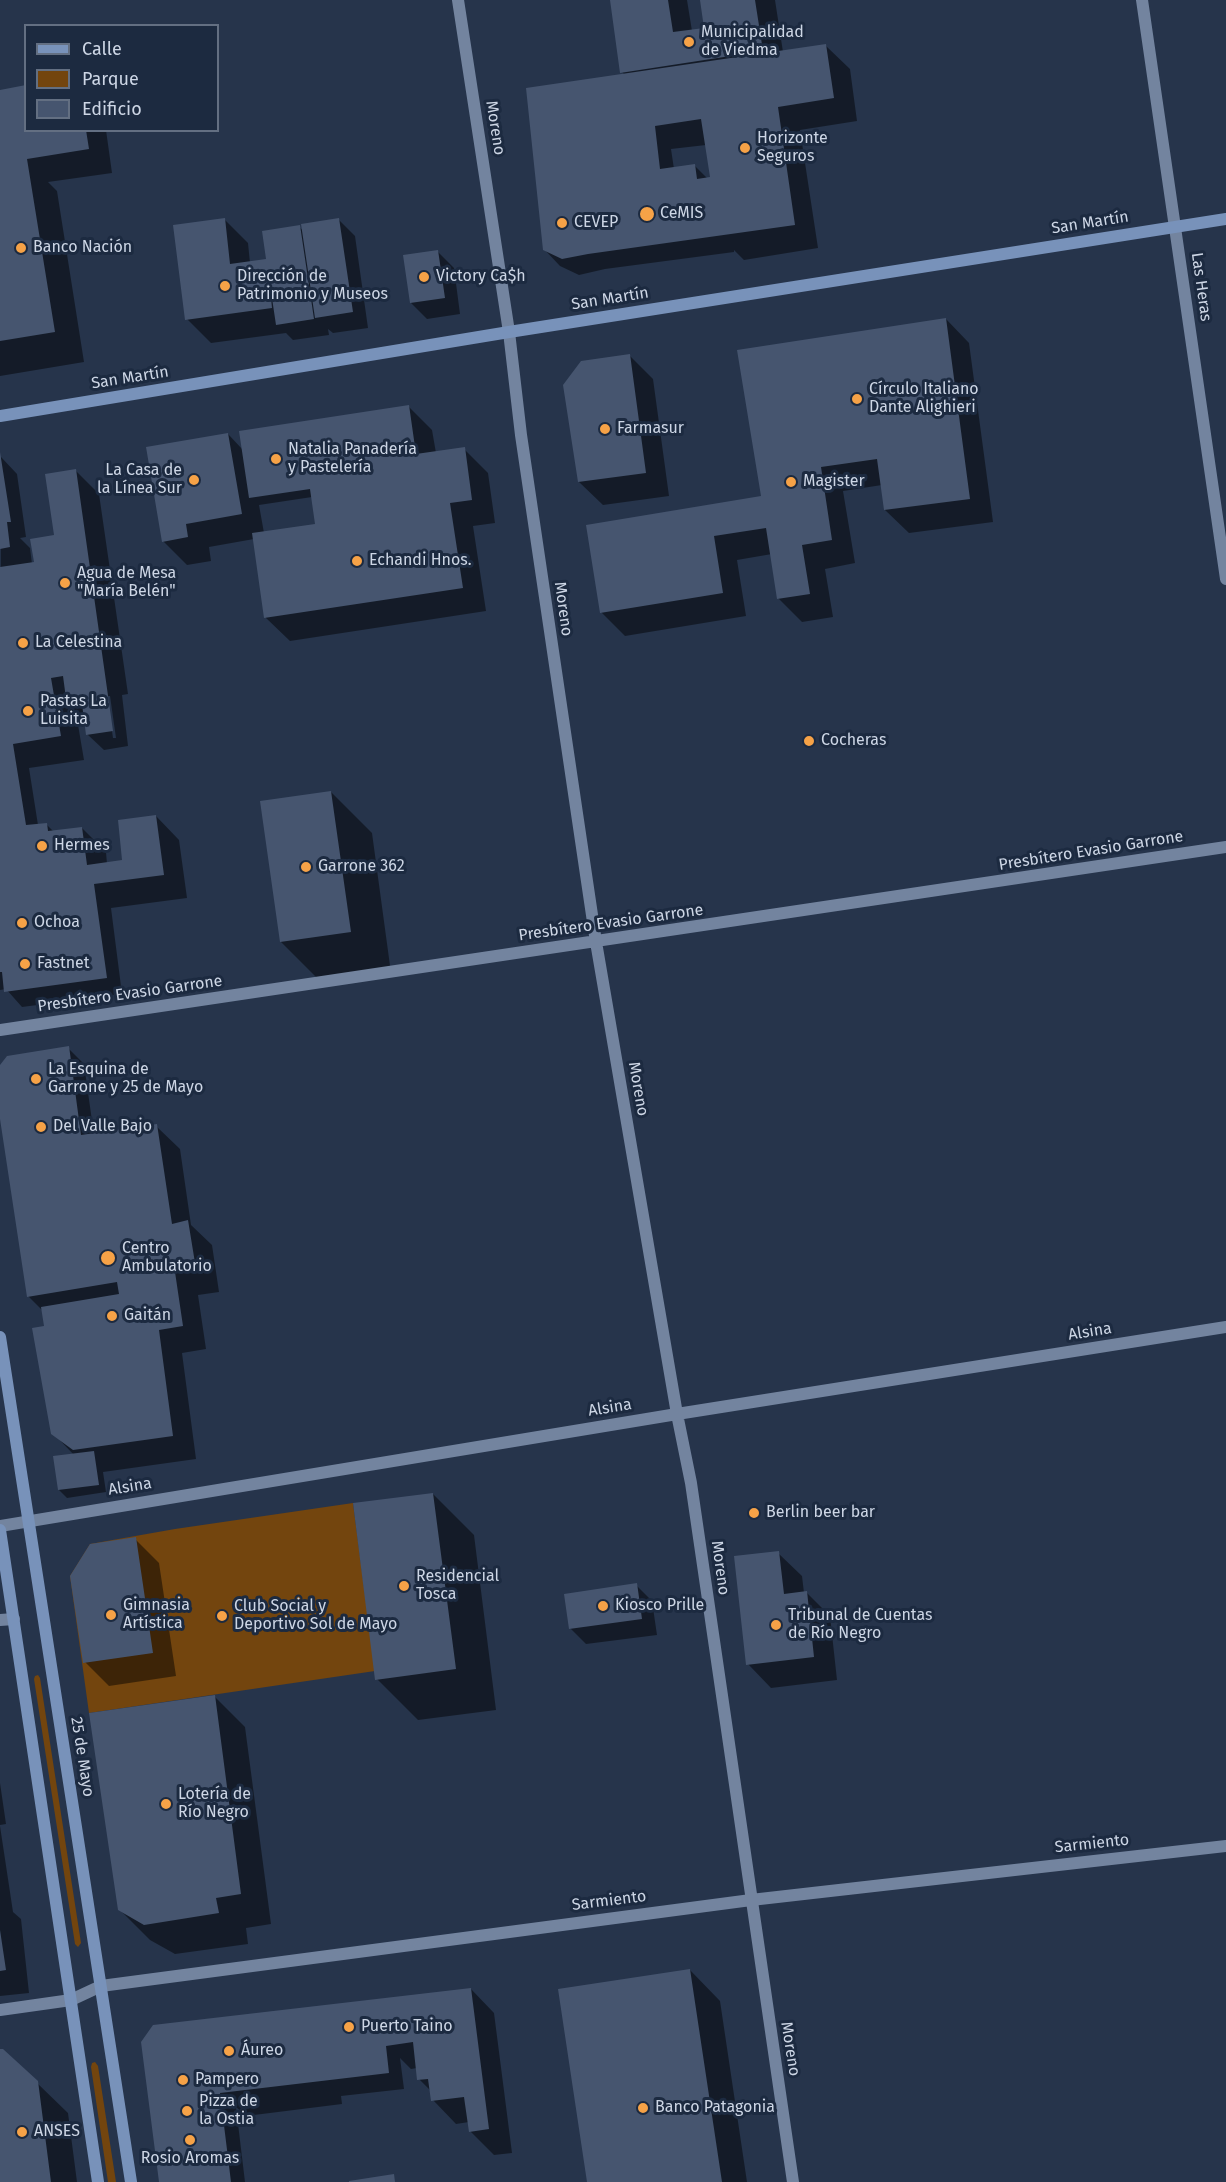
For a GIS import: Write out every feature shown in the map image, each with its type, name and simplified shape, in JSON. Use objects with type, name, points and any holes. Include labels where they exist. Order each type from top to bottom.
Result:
[{"type":"main road","name":"San Martín","points":[[0,416],[510,332],[1226,219]]},
{"type":"main road","name":"25 de Mayo","points":[[0,1337],[130,2182]]},
{"type":"main road","points":[[0,1528],[98,2182]]},
{"type":"street","name":"Moreno","points":[[458,0],[510,332],[520,435],[596,942],[677,1414],[691,1483],[793,2182]]},
{"type":"street","name":"Las Heras","points":[[1142,0],[1226,579]]},
{"type":"street","name":"Presbítero Evasio Garrone","points":[[0,1030],[1226,847]]},
{"type":"street","name":"Alsina","points":[[0,1528],[29,1520],[1226,1327]]},
{"type":"street","points":[[0,1620],[14,1619]]},
{"type":"street","name":"Sarmiento","points":[[0,2010],[71,2000],[101,1986],[751,1899],[1226,1846]]},
{"type":"green space","name":"Club Social y Deportivo Sol de Mayo","points":[[353,1503],[375,1671],[89,1713],[70,1576],[90,1544]]},
{"type":"green space","points":[[38,1675],[81,1943],[78,1947],[75,1944],[34,1679]]},
{"type":"green space","points":[[95,2062],[98,2066],[116,2182],[108,2182],[91,2067]]},
{"type":"building","name":"Municipalidad de Viedma","points":[[610,0],[668,0],[673,32],[704,28],[700,0],[755,0],[763,51],[620,73]]},
{"type":"building","points":[[826,44],[834,98],[778,107],[795,225],[562,259],[543,250],[526,88]],"holes":[[[701,119],[710,177],[697,179],[695,164],[660,169],[655,126]]]},
{"type":"building","name":"Banco Nación","points":[[24,85],[24,132],[86,132],[89,149],[27,159],[55,332],[0,341],[0,90]]},
{"type":"building","name":"Dirección de Patrimonio y Museos","points":[[225,218],[230,264],[266,259],[262,231],[300,225],[314,319],[276,325],[269,278],[272,308],[185,320],[173,225]]},
{"type":"building","points":[[339,218],[353,312],[315,318],[301,224]]},
{"type":"building","name":"Victory Ca$h","points":[[438,250],[445,298],[410,303],[403,255]]},
{"type":"building","points":[[946,318],[970,499],[884,510],[877,459],[821,467],[832,540],[802,545],[810,594],[777,599],[766,528],[714,536],[723,593],[600,613],[586,525],[761,496],[737,350]]},
{"type":"building","name":"Farmasur","points":[[630,354],[646,473],[578,482],[563,385],[581,361]]},
{"type":"building","points":[[409,405],[416,454],[465,447],[472,500],[450,503],[463,588],[264,618],[252,533],[315,524],[310,489],[249,498],[239,431]]},
{"type":"building","name":"La Casa de la Línea Sur","points":[[228,433],[242,514],[186,524],[188,537],[162,542],[146,447]]},
{"type":"building","points":[[0,452],[11,522],[7,522],[10,547],[0,549]]},
{"type":"building","points":[[76,469],[113,731],[86,735],[82,704],[67,706],[63,676],[51,678],[61,736],[13,744],[26,825],[47,823],[48,831],[82,827],[87,865],[122,860],[118,820],[156,815],[164,875],[94,884],[107,978],[4,992],[2,972],[0,972],[0,567],[34,562],[30,539],[54,535],[45,474]]},
{"type":"building","name":"Garrone 362","points":[[331,791],[351,932],[280,942],[260,801]]},
{"type":"building","points":[[69,1046],[81,1135],[157,1124],[172,1224],[188,1220],[196,1269],[175,1272],[183,1326],[159,1330],[173,1436],[73,1450],[51,1434],[32,1328],[44,1326],[41,1307],[119,1294],[117,1282],[27,1297],[0,1119],[0,1065],[7,1056]]},
{"type":"building","points":[[94,1451],[99,1485],[58,1490],[53,1456]]},
{"type":"building","name":"Residencial Tosca","points":[[433,1493],[456,1669],[375,1680],[353,1503]]},
{"type":"building","name":"Gimnasia Artística","points":[[136,1537],[153,1653],[83,1663],[70,1576],[90,1544]]},
{"type":"building","name":"Tribunal de Cuentas de Río Negro","points":[[779,1551],[784,1594],[807,1591],[814,1657],[746,1665],[734,1556]]},
{"type":"building","name":"Kiosco Prille","points":[[637,1583],[642,1619],[569,1629],[564,1594]]},
{"type":"building","name":"Lotería de Río Negro","points":[[215,1695],[241,1894],[216,1898],[219,1913],[144,1925],[118,1910],[89,1713]]},
{"type":"building","points":[[0,1930],[6,1970],[0,1971]]},
{"type":"building","name":"Banco Patagonia","points":[[690,1969],[722,2182],[587,2182],[558,1989]]},
{"type":"building","points":[[471,1988],[489,2129],[469,2132],[464,2097],[431,2101],[428,2079],[417,2080],[413,2042],[386,2046],[389,2073],[220,2093],[231,2182],[159,2182],[141,2042],[153,2025]]},
{"type":"building","name":"ANSES","points":[[0,2049],[3,2049],[38,2081],[51,2182],[0,2182]]},
{"type":"building","points":[[394,2174],[395,2182],[349,2182],[349,2181]]},
{"type":"place","name":"Municipalidad de Viedma","points":[[689,42]]},
{"type":"place","name":"Horizonte Seguros","points":[[745,148]]},
{"type":"place","name":"CeMIS","points":[[647,214]]},
{"type":"place","name":"CEVEP","points":[[562,223]]},
{"type":"place","name":"Banco Nación","points":[[21,248]]},
{"type":"place","name":"Victory Ca$h","points":[[424,277]]},
{"type":"place","name":"Dirección de Patrimonio y Museos","points":[[225,286]]},
{"type":"place","name":"Círculo Italiano Dante Alighieri","points":[[857,399]]},
{"type":"place","name":"Farmasur","points":[[605,429]]},
{"type":"place","name":"Natalia Panadería y Pastelería","points":[[276,459]]},
{"type":"place","name":"La Casa de la Línea Sur","points":[[194,480]]},
{"type":"place","name":"Magister","points":[[791,482]]},
{"type":"place","name":"Echandi Hnos.","points":[[357,561]]},
{"type":"place","name":"Agua de Mesa \"María Belén\"","points":[[65,583]]},
{"type":"place","name":"La Celestina","points":[[23,643]]},
{"type":"place","name":"Pastas La Luisita","points":[[28,711]]},
{"type":"place","name":"Cocheras","points":[[809,741]]},
{"type":"place","name":"Hermes","points":[[42,846]]},
{"type":"place","name":"Garrone 362","points":[[306,867]]},
{"type":"place","name":"Ochoa","points":[[22,923]]},
{"type":"place","name":"Fastnet","points":[[25,964]]},
{"type":"place","name":"La Esquina de Garrone y 25 de Mayo","points":[[36,1079]]},
{"type":"place","name":"Del Valle Bajo","points":[[41,1127]]},
{"type":"place","name":"Centro Ambulatorio","points":[[108,1258]]},
{"type":"place","name":"Gaitán","points":[[112,1316]]},
{"type":"place","name":"Berlin beer bar","points":[[754,1513]]},
{"type":"place","name":"Residencial Tosca","points":[[404,1586]]},
{"type":"place","name":"Kiosco Prille","points":[[603,1606]]},
{"type":"place","name":"Gimnasia Artística","points":[[111,1615]]},
{"type":"place","name":"Club Social y Deportivo Sol de Mayo","points":[[222,1616]]},
{"type":"place","name":"Tribunal de Cuentas de Río Negro","points":[[776,1625]]},
{"type":"place","name":"Lotería de Río Negro","points":[[166,1804]]},
{"type":"place","name":"Puerto Taino","points":[[349,2027]]},
{"type":"place","name":"Áureo","points":[[229,2051]]},
{"type":"place","name":"Pampero","points":[[183,2080]]},
{"type":"place","name":"Banco Patagonia","points":[[643,2108]]},
{"type":"place","name":"Pizza de la Ostia","points":[[187,2111]]},
{"type":"place","name":"ANSES","points":[[22,2132]]},
{"type":"place","name":"Rosio Aromas","points":[[190,2140]]}]
